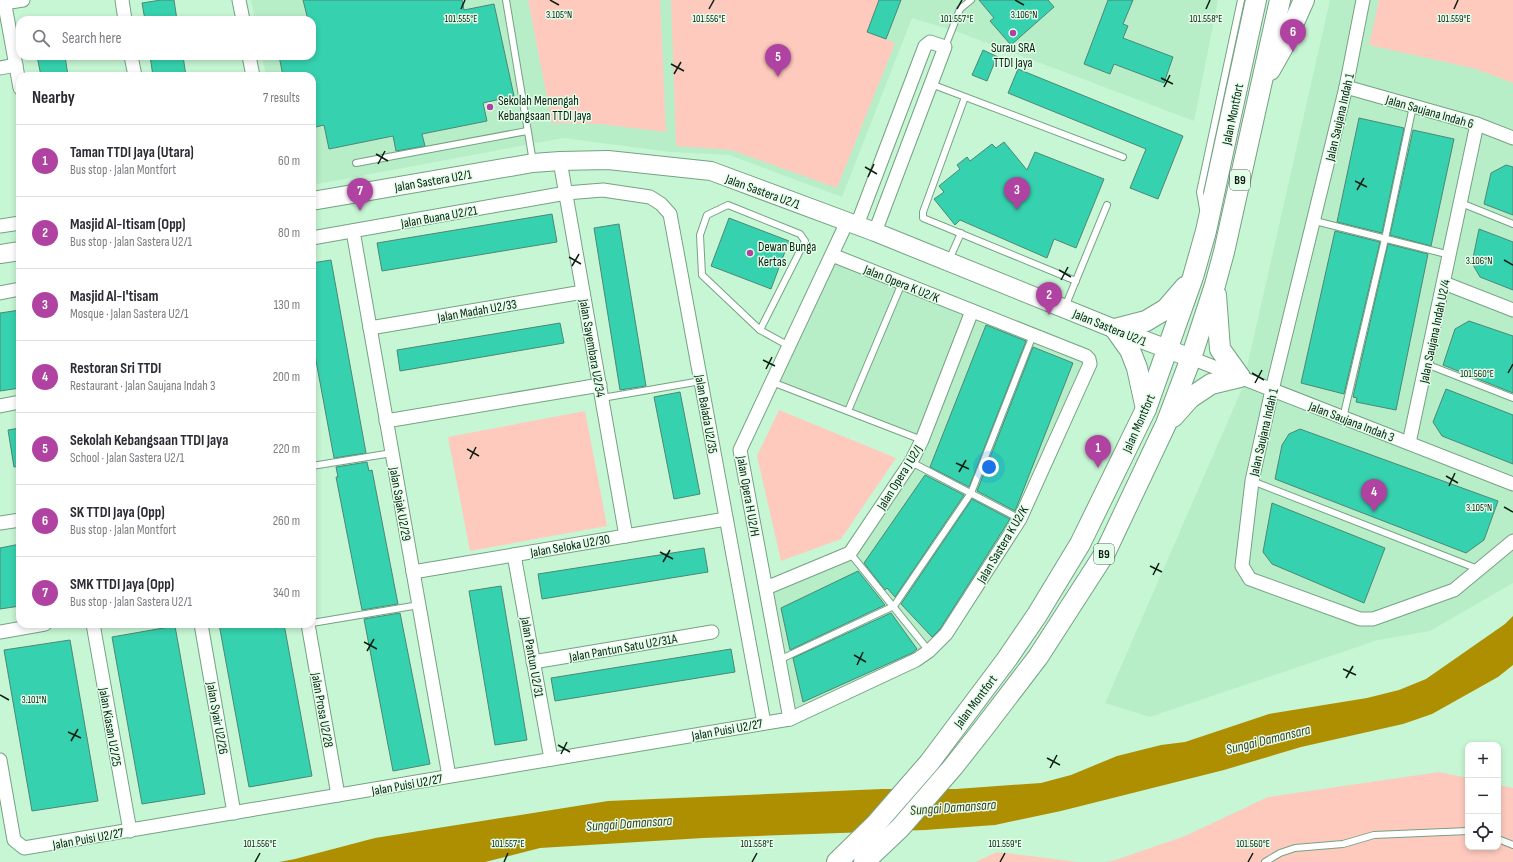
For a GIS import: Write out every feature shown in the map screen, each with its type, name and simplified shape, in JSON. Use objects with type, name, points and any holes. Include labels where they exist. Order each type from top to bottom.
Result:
[{"type":"main road","name":"Jalan Montfort","points":[[837,862],[880,819],[929,763],[1007,659],[1037,615],[1076,551],[1146,409],[1194,277],[1206,231],[1256,0]]},
{"type":"main road","name":"Jalan Montfort","points":[[864,862],[900,828],[953,767],[983,729],[1038,657],[1105,553],[1166,424],[1191,358],[1215,285],[1224,252],[1280,0]]},
{"type":"main road","points":[[1260,86],[1283,47],[1304,0]]},
{"type":"main road","points":[[1146,409],[1137,368],[1130,350],[1115,329],[1146,321],[1166,309],[1194,277]]},
{"type":"main road","points":[[1166,424],[1190,398],[1211,384],[1240,377],[1220,349],[1215,285]]},
{"type":"street","points":[[17,72],[4,2],[23,0]]},
{"type":"street","points":[[122,0],[124,16]]},
{"type":"street","points":[[240,0],[242,16]]},
{"type":"street","name":"Jalan Saujana Indah 1","points":[[1363,0],[1346,88],[1315,221],[1272,390],[1252,480],[1242,566],[1250,579],[1360,618],[1373,619],[1454,590],[1513,541]]},
{"type":"street","name":"Jalan Opera H U2/H","points":[[790,719],[740,450],[832,255],[852,223],[925,46],[930,42],[945,47]]},
{"type":"street","points":[[875,232],[945,47]]},
{"type":"street","points":[[132,60],[134,72]]},
{"type":"street","points":[[250,60],[252,72]]},
{"type":"street","points":[[0,68],[16,65]]},
{"type":"street","name":"Jalan Saujana Indah 6","points":[[1346,88],[1477,124],[1513,138]]},
{"type":"street","name":"Jalan Saujana Indah U2/4","points":[[1409,443],[1477,124]]},
{"type":"street","name":"Jalan Sastera U2/1","points":[[316,200],[533,163],[608,160],[711,171],[852,223],[1191,358]]},
{"type":"street","name":"Jalan Sayembara U2/34","points":[[560,161],[626,536]]},
{"type":"street","name":"Jalan Balada U2/35","points":[[566,193],[603,190],[650,197],[661,204],[670,214],[764,723]]},
{"type":"street","name":"Jalan Buana U2/21","points":[[316,237],[566,193]]},
{"type":"street","points":[[0,226],[16,224]]},
{"type":"street","name":"Jalan Sajak U2/29","points":[[353,231],[449,776]]},
{"type":"street","points":[[0,254],[16,252]]},
{"type":"street","name":"Jalan Opera K U2/K","points":[[832,255],[972,311]]},
{"type":"street","points":[[1444,283],[1513,310]]},
{"type":"street","points":[[0,293],[16,291]]},
{"type":"street","name":"Jalan Madah U2/33","points":[[370,328],[583,292]]},
{"type":"street","name":"Jalan Sastera K U2/K","points":[[790,719],[916,660],[929,651],[946,634],[1020,519],[1090,364],[1089,359],[1086,356],[972,311]]},
{"type":"street","name":"Jalan Opera J U2/J","points":[[850,553],[911,462],[922,440],[972,311]]},
{"type":"street","name":"Jalan Saujana Indah 3","points":[[1191,358],[1513,484]]},
{"type":"street","points":[[386,421],[600,385]]},
{"type":"street","points":[[0,406],[16,403]]},
{"type":"street","name":"Jalan Seloka U2/30","points":[[413,572],[726,519]]},
{"type":"street","points":[[0,524],[16,521]]},
{"type":"street","points":[[766,588],[850,553]]},
{"type":"street","name":"Jalan Pantun U2/31","points":[[514,555],[550,759]]},
{"type":"street","points":[[0,632],[22,628]]},
{"type":"street","name":"Jalan Kiasan U2/25","points":[[94,628],[130,831]]},
{"type":"street","name":"Jalan Syair U2/26","points":[[202,628],[234,813]]},
{"type":"street","name":"Jalan Prosa U2/28","points":[[309,628],[338,795]]},
{"type":"street","name":"Jalan Pantun Satu U2/31A","points":[[533,662],[712,632]]},
{"type":"street","name":"Jalan Puisi U2/27","points":[[0,760],[14,840],[24,848],[790,719]]},
{"type":"lane","points":[[506,0],[533,163]]},
{"type":"lane","points":[[945,47],[960,9],[971,0]]},
{"type":"lane","points":[[1206,231],[1200,192],[1241,0]]},
{"type":"lane","points":[[932,84],[1123,157]]},
{"type":"lane","points":[[965,97],[923,212],[923,218],[1076,281]]},
{"type":"lane","points":[[1343,418],[1413,106]]},
{"type":"lane","points":[[356,163],[527,131]]},
{"type":"lane","points":[[1461,203],[1513,224]]},
{"type":"lane","points":[[760,330],[805,241],[800,234],[728,204],[707,215],[700,235],[702,275],[760,330],[789,346]]},
{"type":"lane","points":[[1064,308],[1107,205]]},
{"type":"lane","points":[[1315,221],[1450,255]]},
{"type":"lane","points":[[949,262],[961,234]]},
{"type":"lane","points":[[848,411],[902,283]]},
{"type":"lane","points":[[779,660],[894,606],[971,493],[1033,335]]},
{"type":"lane","points":[[1426,364],[1513,398]]},
{"type":"lane","points":[[602,398],[701,381]]},
{"type":"lane","points":[[772,382],[922,440]]},
{"type":"lane","points":[[316,465],[392,453]]},
{"type":"lane","points":[[911,462],[1020,519]]},
{"type":"lane","points":[[1252,480],[1478,569]]},
{"type":"lane","points":[[850,553],[929,651]]},
{"type":"lane","points":[[316,622],[419,605]]},
{"type":"lane","points":[[1265,862],[1280,852],[1295,848],[1343,844],[1374,835],[1465,831]]},
{"type":"lane","points":[[1501,840],[1513,845]]},
{"type":"shaded area","points":[[251,0],[1218,0],[1194,121],[958,32],[912,18],[842,197],[729,155],[670,152],[563,138],[316,184],[316,72],[265,72],[263,60],[316,60],[316,16],[254,16]]},
{"type":"shaded area","points":[[528,0],[660,0],[666,132],[599,124],[552,123]]},
{"type":"shaded area","points":[[671,0],[879,0],[867,32],[895,43],[837,188],[731,150],[676,146]]},
{"type":"shaded area","points":[[1330,0],[1513,0],[1513,583],[1430,631],[1378,640],[1150,717],[1105,703],[1242,389]]},
{"type":"shaded area","points":[[1379,0],[1513,0],[1513,83],[1476,69],[1369,45]]},
{"type":"shaded area","points":[[834,261],[1084,360],[1018,514],[944,629],[923,651],[794,712],[771,591],[857,554],[928,438],[778,380]]},
{"type":"shaded area","points":[[779,410],[896,458],[841,539],[781,561],[757,456]]},
{"type":"shaded area","points":[[585,411],[607,526],[470,551],[448,437]]},
{"type":"shaded area","points":[[1439,772],[1465,777],[1465,850],[1501,850],[1501,786],[1513,788],[1513,862],[1105,862],[1185,836],[1268,797]]},
{"type":"shaded area","points":[[997,852],[1078,862],[975,862]]},
{"type":"water","name":"Sungai Damansara","points":[[1513,616],[1513,665],[1498,677],[1432,714],[1403,724],[1301,747],[1224,770],[1061,811],[995,825],[925,830],[703,838],[540,848],[485,862],[279,862],[375,838],[608,801],[882,789],[956,789],[1041,783],[1071,775],[1117,756],[1161,745],[1185,742],[1269,714],[1367,698],[1399,690],[1426,679],[1505,624]]},
{"type":"building","points":[[161,0],[174,0],[176,16],[144,16],[142,3]]},
{"type":"building","points":[[303,0],[462,0],[464,10],[494,4],[514,96],[483,103],[487,121],[422,134],[425,146],[396,151],[393,136],[329,149],[324,125],[316,127],[316,72],[282,72],[280,60],[316,60],[316,16],[307,16]]},
{"type":"building","points":[[879,0],[901,0],[886,39],[867,32]]},
{"type":"building","name":"Surau SRA TTDI Jaya","points":[[979,0],[1048,0],[1054,7],[1011,45],[990,21],[994,18]]},
{"type":"building","points":[[1108,0],[1133,0],[1123,24],[1128,26],[1123,38],[1173,57],[1164,83],[1114,64],[1110,74],[1084,64]]},
{"type":"building","points":[[983,50],[998,57],[987,81],[972,75]]},
{"type":"building","points":[[38,60],[66,60],[67,72],[40,72]]},
{"type":"building","points":[[151,60],[184,60],[185,72],[152,72]]},
{"type":"building","points":[[1018,69],[1183,136],[1158,199],[1130,188],[1146,149],[1008,93]]},
{"type":"building","points":[[1359,118],[1404,128],[1382,233],[1337,222]]},
{"type":"building","points":[[1413,130],[1454,139],[1431,246],[1390,235]]},
{"type":"building","points":[[1004,142],[1027,170],[1035,152],[1104,179],[1076,248],[1054,239],[1047,258],[960,220],[955,225],[934,199],[944,192],[939,186],[960,169],[957,165],[967,157],[970,161],[992,144],[996,148]]},
{"type":"building","points":[[1506,165],[1513,167],[1513,215],[1484,204],[1491,173]]},
{"type":"building","points":[[552,214],[557,242],[382,271],[377,243]]},
{"type":"building","name":"Dewan Bunga Kertas","points":[[729,218],[789,241],[771,289],[711,266]]},
{"type":"building","points":[[619,224],[646,386],[620,390],[594,228]]},
{"type":"building","points":[[1479,229],[1513,242],[1513,290],[1480,277],[1472,263]]},
{"type":"building","points":[[1335,231],[1380,242],[1344,394],[1301,383]]},
{"type":"building","points":[[1388,244],[1428,254],[1396,410],[1356,402],[1357,398],[1353,397]]},
{"type":"building","points":[[331,260],[366,453],[334,458],[316,361],[316,262]]},
{"type":"building","points":[[16,311],[16,389],[0,391],[0,313]]},
{"type":"building","points":[[1469,321],[1513,336],[1513,393],[1443,365],[1455,329]]},
{"type":"building","points":[[560,323],[564,343],[400,371],[397,350]]},
{"type":"building","points":[[986,325],[1026,341],[969,487],[930,467]]},
{"type":"building","points":[[1033,347],[1073,363],[1015,511],[977,491]]},
{"type":"building","points":[[1446,389],[1513,415],[1513,464],[1442,436],[1433,422]]},
{"type":"building","points":[[680,392],[700,494],[674,499],[654,397]]},
{"type":"building","points":[[16,429],[16,467],[14,467],[8,430]]},
{"type":"building","points":[[1300,429],[1498,501],[1484,540],[1466,553],[1275,479],[1282,445],[1289,434]]},
{"type":"building","points":[[367,462],[369,471],[372,470],[398,604],[362,610],[336,477],[338,477],[336,467]]},
{"type":"building","points":[[925,475],[964,495],[895,597],[887,588],[885,590],[864,563]]},
{"type":"building","points":[[972,499],[1010,519],[940,629],[932,637],[901,604]]},
{"type":"building","points":[[1272,503],[1385,548],[1364,603],[1272,564],[1263,552]]},
{"type":"building","points":[[16,545],[16,607],[0,609],[0,548]]},
{"type":"building","points":[[704,548],[708,572],[542,599],[538,574]]},
{"type":"building","points":[[858,571],[885,605],[790,650],[781,608]]},
{"type":"building","points":[[501,586],[527,740],[495,745],[469,591]]},
{"type":"building","points":[[400,613],[430,764],[393,771],[364,619]]},
{"type":"building","points":[[891,613],[917,649],[912,653],[803,702],[793,658]]},
{"type":"building","points":[[164,628],[175,628],[205,794],[142,804],[112,637]]},
{"type":"building","points":[[220,628],[285,628],[312,776],[249,787]]},
{"type":"building","points":[[70,640],[98,801],[32,811],[4,650]]},
{"type":"building","points":[[731,649],[735,672],[555,701],[551,678]]},
{"type":"place","name":"Surau SRA TTDI Jaya","points":[[1013,33]]},
{"type":"place","name":"SK TTDI Jaya (Opp)","points":[[1293,52]]},
{"type":"place","name":"Sekolah Kebangsaan TTDI Jaya","points":[[778,77]]},
{"type":"place","name":"Sekolah Menengah Kebangsaan TTDI Jaya","points":[[490,107]]},
{"type":"place","name":"Masjid Al-I'tisam","points":[[1017,210]]},
{"type":"place","name":"SMK TTDI Jaya (Opp)","points":[[360,211]]},
{"type":"place","name":"Dewan Bunga Kertas","points":[[750,253]]},
{"type":"place","name":"Masjid Al-Itisam (Opp)","points":[[1049,315]]},
{"type":"place","name":"Taman TTDI Jaya (Utara)","points":[[1098,468]]},
{"type":"place","name":"Restoran Sri TTDI","points":[[1374,512]]}]
